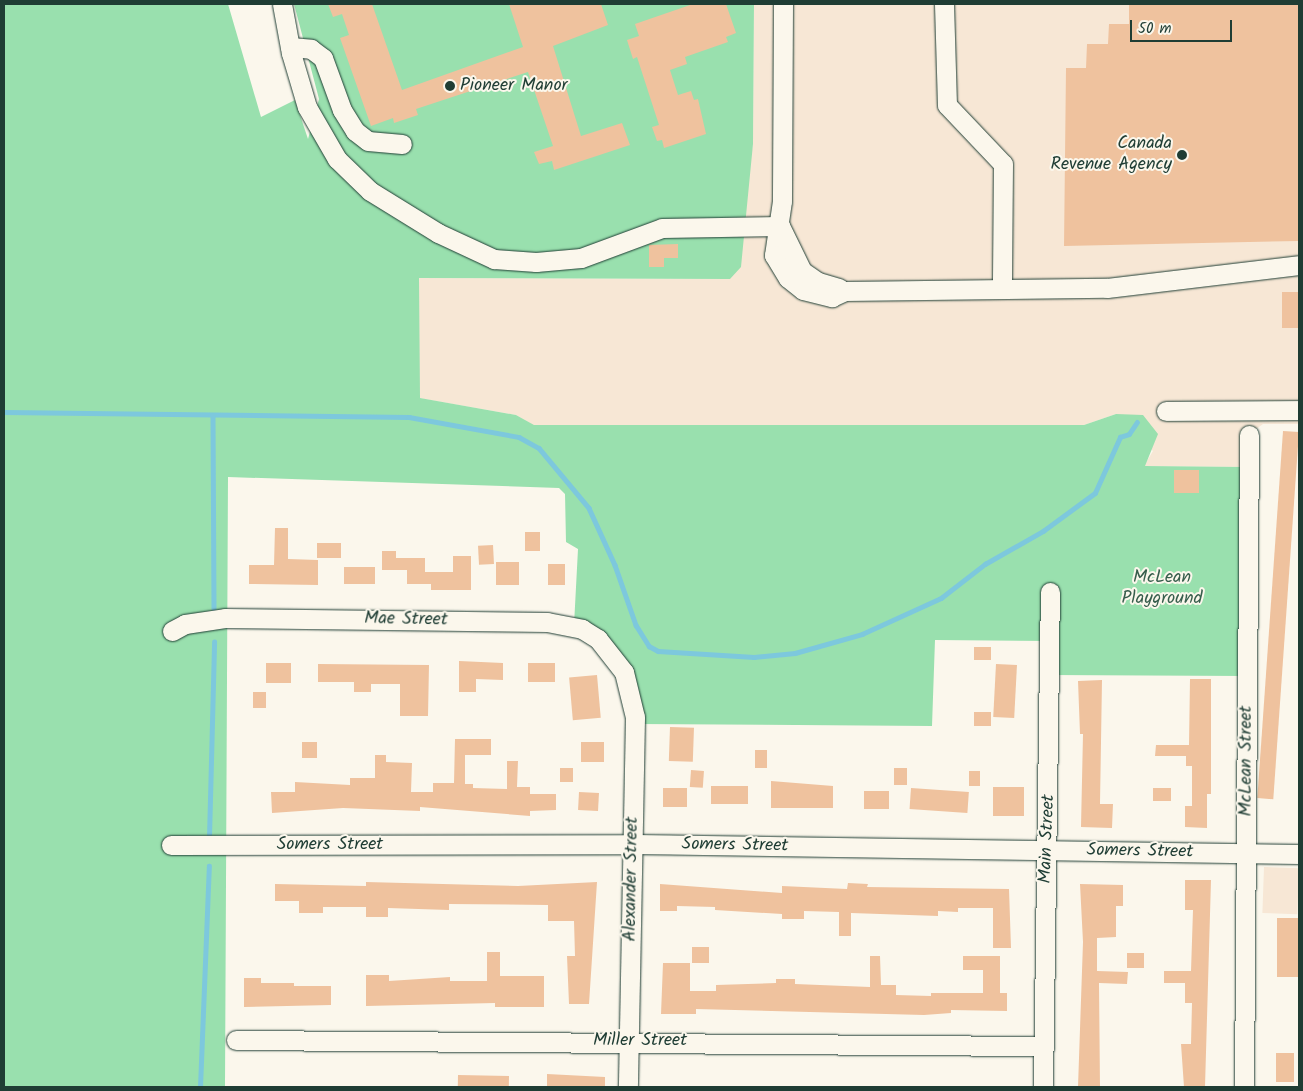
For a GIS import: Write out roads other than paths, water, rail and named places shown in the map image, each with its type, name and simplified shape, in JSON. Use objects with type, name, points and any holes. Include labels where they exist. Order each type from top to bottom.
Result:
[{"type":"street","points":[[282,4],[290,47],[317,129],[342,165],[370,191],[438,233],[494,259],[536,262],[581,258],[662,228],[780,226]]},
{"type":"street","points":[[783,4],[780,226],[773,241],[774,255],[788,278],[819,296],[832,297],[845,291],[1107,288],[1299,265]]},
{"type":"street","points":[[944,4],[948,105],[1003,164],[1002,288]]},
{"type":"street","points":[[290,47],[311,49],[323,58],[342,110],[355,131],[368,141],[402,144]]},
{"type":"street","points":[[1166,411],[1299,410]]},
{"type":"street","name":"McLean Street","points":[[1244,1087],[1249,435]]},
{"type":"street","name":"Main Street","points":[[1043,1087],[1048,850],[1050,592]]},
{"type":"street","name":"Mae Street","points":[[172,631],[186,624],[225,618],[547,622],[582,628],[598,639],[624,672]]},
{"type":"street","name":"Alexander Street","points":[[624,672],[635,717],[628,1087]]},
{"type":"street","name":"Somers Street","points":[[171,845],[633,844],[1299,854]]},
{"type":"street","name":"Miller Street","points":[[236,1040],[628,1041],[1044,1046]]},
{"type":"waterway","points":[[4,412],[409,417],[519,437],[539,448],[589,508],[615,565],[636,625],[649,646],[658,651],[754,657],[795,653],[862,634],[941,598],[985,564],[1043,531],[1095,493],[1120,437],[1129,434],[1137,422]]},
{"type":"waterway","points":[[213,415],[214,608]]},
{"type":"waterway","points":[[209,837],[214,642]]},
{"type":"waterway","points":[[200,1087],[209,866]]},
{"type":"place","name":"Pioneer Manor","points":[[450,86]]},
{"type":"place","name":"Canada Revenue Agency","points":[[1182,155]]},
{"type":"park label","name":"McLean Playground","points":[[1162,589]]}]
